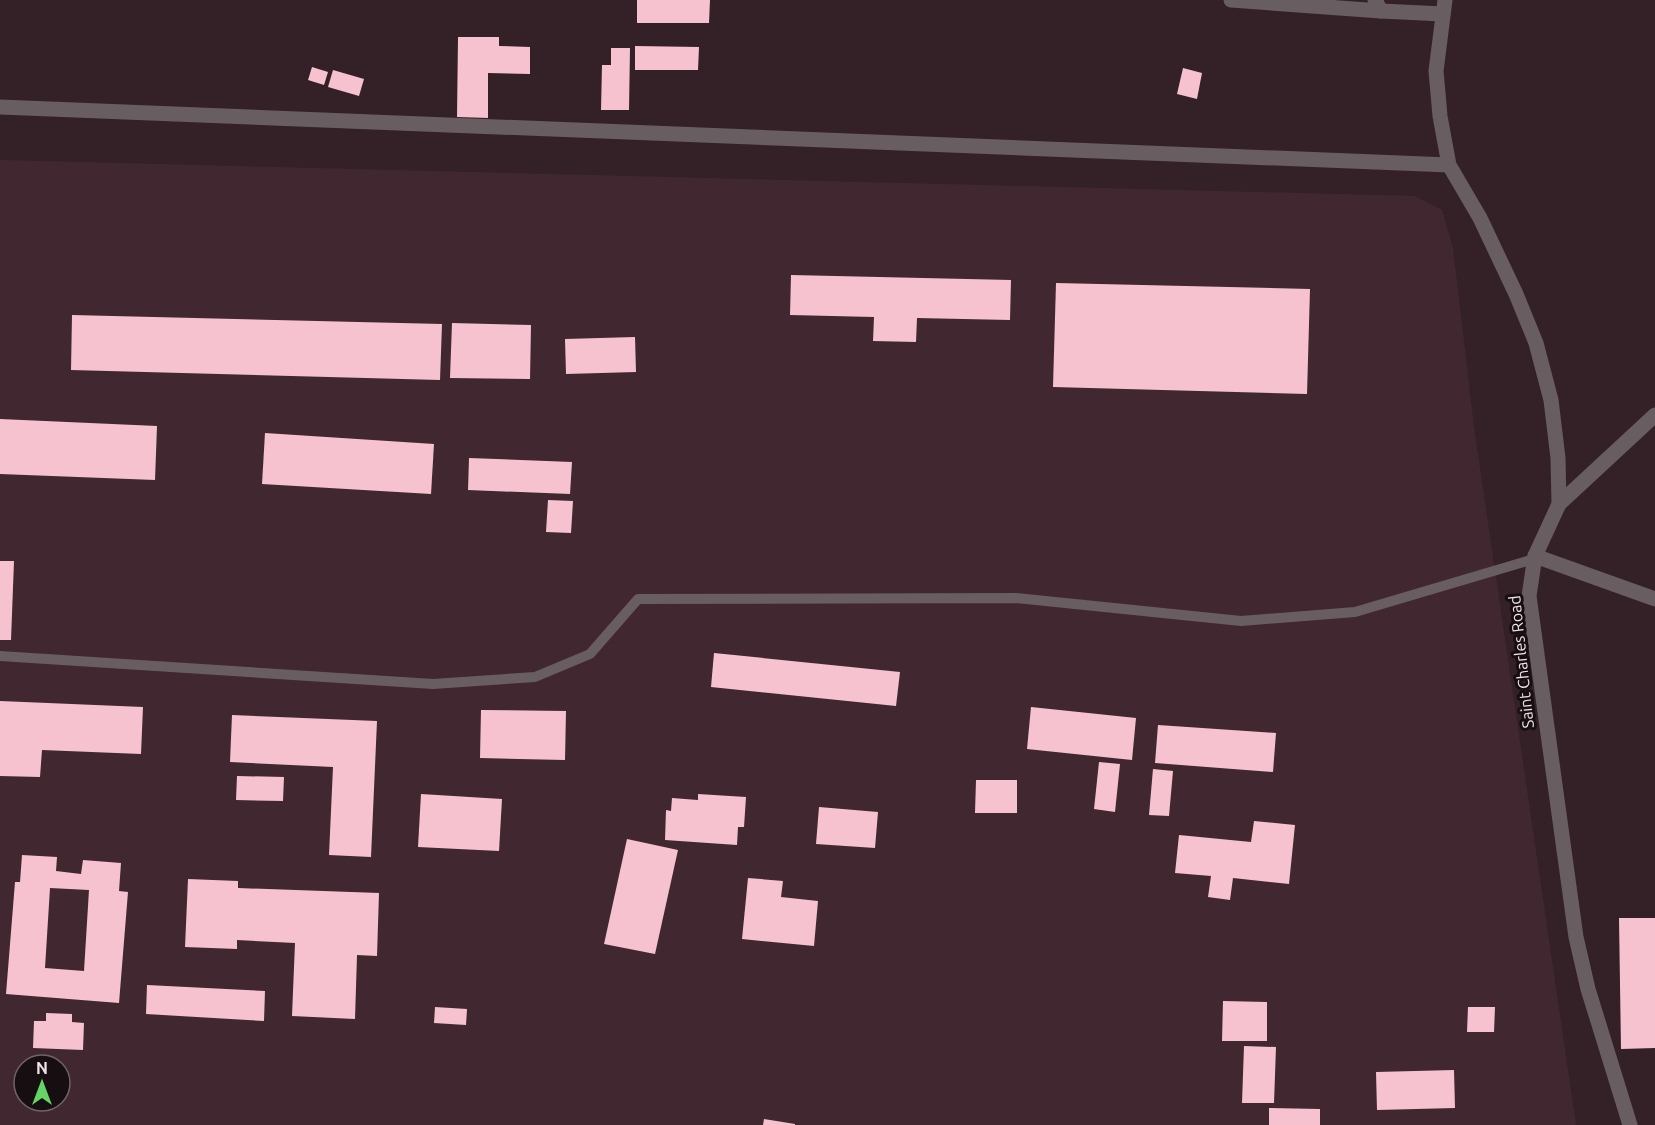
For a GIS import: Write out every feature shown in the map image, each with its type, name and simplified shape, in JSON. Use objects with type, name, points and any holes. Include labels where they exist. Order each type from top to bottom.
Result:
[{"type":"street","points":[[1231,0],[1444,7]]},
{"type":"street","name":"Saint Charles Road","points":[[1444,7],[1436,71],[1440,116],[1449,165],[1480,218],[1516,294],[1536,343],[1551,400],[1558,458],[1559,504],[1535,557],[1529,596],[1576,937],[1588,989],[1630,1125]]},
{"type":"street","points":[[0,107],[1449,165]]},
{"type":"street","points":[[1559,504],[1655,415]]},
{"type":"street","points":[[1535,557],[1655,599]]},
{"type":"lane","points":[[0,656],[433,684],[535,677],[590,654],[638,599],[1016,598],[1240,621],[1355,612],[1535,557]]},
{"type":"shaded area","points":[[0,160],[1414,196],[1442,210],[1453,248],[1474,427],[1576,1125],[0,1125]]},
{"type":"building","points":[[637,0],[710,0],[709,23],[637,23]]},
{"type":"building","points":[[458,37],[499,37],[499,46],[530,47],[530,74],[488,73],[488,118],[457,117]]},
{"type":"building","points":[[635,46],[699,47],[698,70],[635,70]]},
{"type":"building","points":[[611,48],[630,48],[629,110],[601,110],[602,65],[611,65]]},
{"type":"building","points":[[312,67],[328,72],[324,85],[308,80]]},
{"type":"building","points":[[1183,68],[1202,73],[1197,99],[1177,94]]},
{"type":"building","points":[[333,70],[364,79],[359,96],[328,87]]},
{"type":"building","points":[[791,275],[1011,280],[1010,320],[917,318],[916,342],[873,341],[874,317],[790,315]]},
{"type":"building","points":[[1056,283],[1310,289],[1307,394],[1053,387]]},
{"type":"building","points":[[72,315],[442,324],[440,380],[71,370]]},
{"type":"building","points":[[452,323],[531,325],[530,379],[450,378]]},
{"type":"building","points":[[635,337],[636,372],[566,374],[565,339]]},
{"type":"building","points":[[0,419],[157,426],[155,480],[0,474]]},
{"type":"building","points":[[265,433],[434,444],[431,494],[262,484]]},
{"type":"building","points":[[469,458],[572,462],[570,494],[468,490]]},
{"type":"building","points":[[548,500],[573,501],[571,533],[546,532]]},
{"type":"building","points":[[0,561],[14,561],[11,640],[0,640]]},
{"type":"building","points":[[714,653],[900,672],[896,706],[711,687]]},
{"type":"building","points":[[0,701],[143,707],[141,754],[42,750],[40,777],[0,776]]},
{"type":"building","points":[[1031,707],[1136,718],[1132,760],[1027,749]]},
{"type":"building","points":[[481,710],[566,711],[565,760],[480,758]]},
{"type":"building","points":[[232,715],[377,721],[371,857],[329,855],[333,767],[230,762]]},
{"type":"building","points":[[1158,725],[1276,733],[1273,772],[1155,763]]},
{"type":"building","points":[[1099,762],[1120,764],[1115,812],[1094,809]]},
{"type":"building","points":[[1153,769],[1173,771],[1169,816],[1149,815]]},
{"type":"building","points":[[237,776],[284,777],[283,801],[236,800]]},
{"type":"building","points":[[976,780],[1017,780],[1017,813],[975,813]]},
{"type":"building","points":[[421,794],[502,799],[499,851],[418,847]]},
{"type":"building","points":[[698,794],[746,797],[744,827],[738,827],[737,845],[665,840],[666,810],[671,811],[672,798],[698,800]]},
{"type":"building","points":[[819,807],[878,812],[875,848],[816,844]]},
{"type":"building","points":[[1254,821],[1295,825],[1289,884],[1233,878],[1230,900],[1208,897],[1211,876],[1175,873],[1179,835],[1251,842]]},
{"type":"building","points":[[627,839],[678,850],[655,954],[604,944]]},
{"type":"building","points":[[22,855],[57,857],[56,871],[81,874],[83,860],[121,863],[119,891],[128,892],[119,1003],[6,994],[15,882],[20,882]],"holes":[[[50,888],[89,890],[84,971],[45,968]]]},
{"type":"building","points":[[748,878],[783,881],[781,897],[818,901],[814,946],[742,939]]},
{"type":"building","points":[[188,879],[238,881],[238,888],[379,893],[377,956],[357,955],[355,1019],[292,1016],[295,943],[237,940],[237,949],[185,947]]},
{"type":"building","points":[[1619,918],[1655,918],[1655,1048],[1621,1049]]},
{"type":"building","points":[[147,985],[265,991],[264,1021],[146,1014]]},
{"type":"building","points":[[1223,1001],[1267,1002],[1267,1041],[1222,1041]]},
{"type":"building","points":[[435,1007],[467,1009],[466,1025],[434,1023]]},
{"type":"building","points":[[1468,1007],[1495,1007],[1494,1032],[1467,1032]]},
{"type":"building","points":[[46,1013],[72,1014],[72,1022],[84,1023],[83,1050],[33,1048],[34,1021],[46,1021]]},
{"type":"building","points":[[1244,1046],[1276,1047],[1274,1103],[1242,1103]]},
{"type":"building","points":[[1454,1070],[1455,1108],[1377,1110],[1376,1072]]},
{"type":"building","points":[[1269,1108],[1320,1109],[1320,1125],[1269,1125]]},
{"type":"building","points":[[764,1119],[795,1124],[795,1125],[763,1125]]}]
